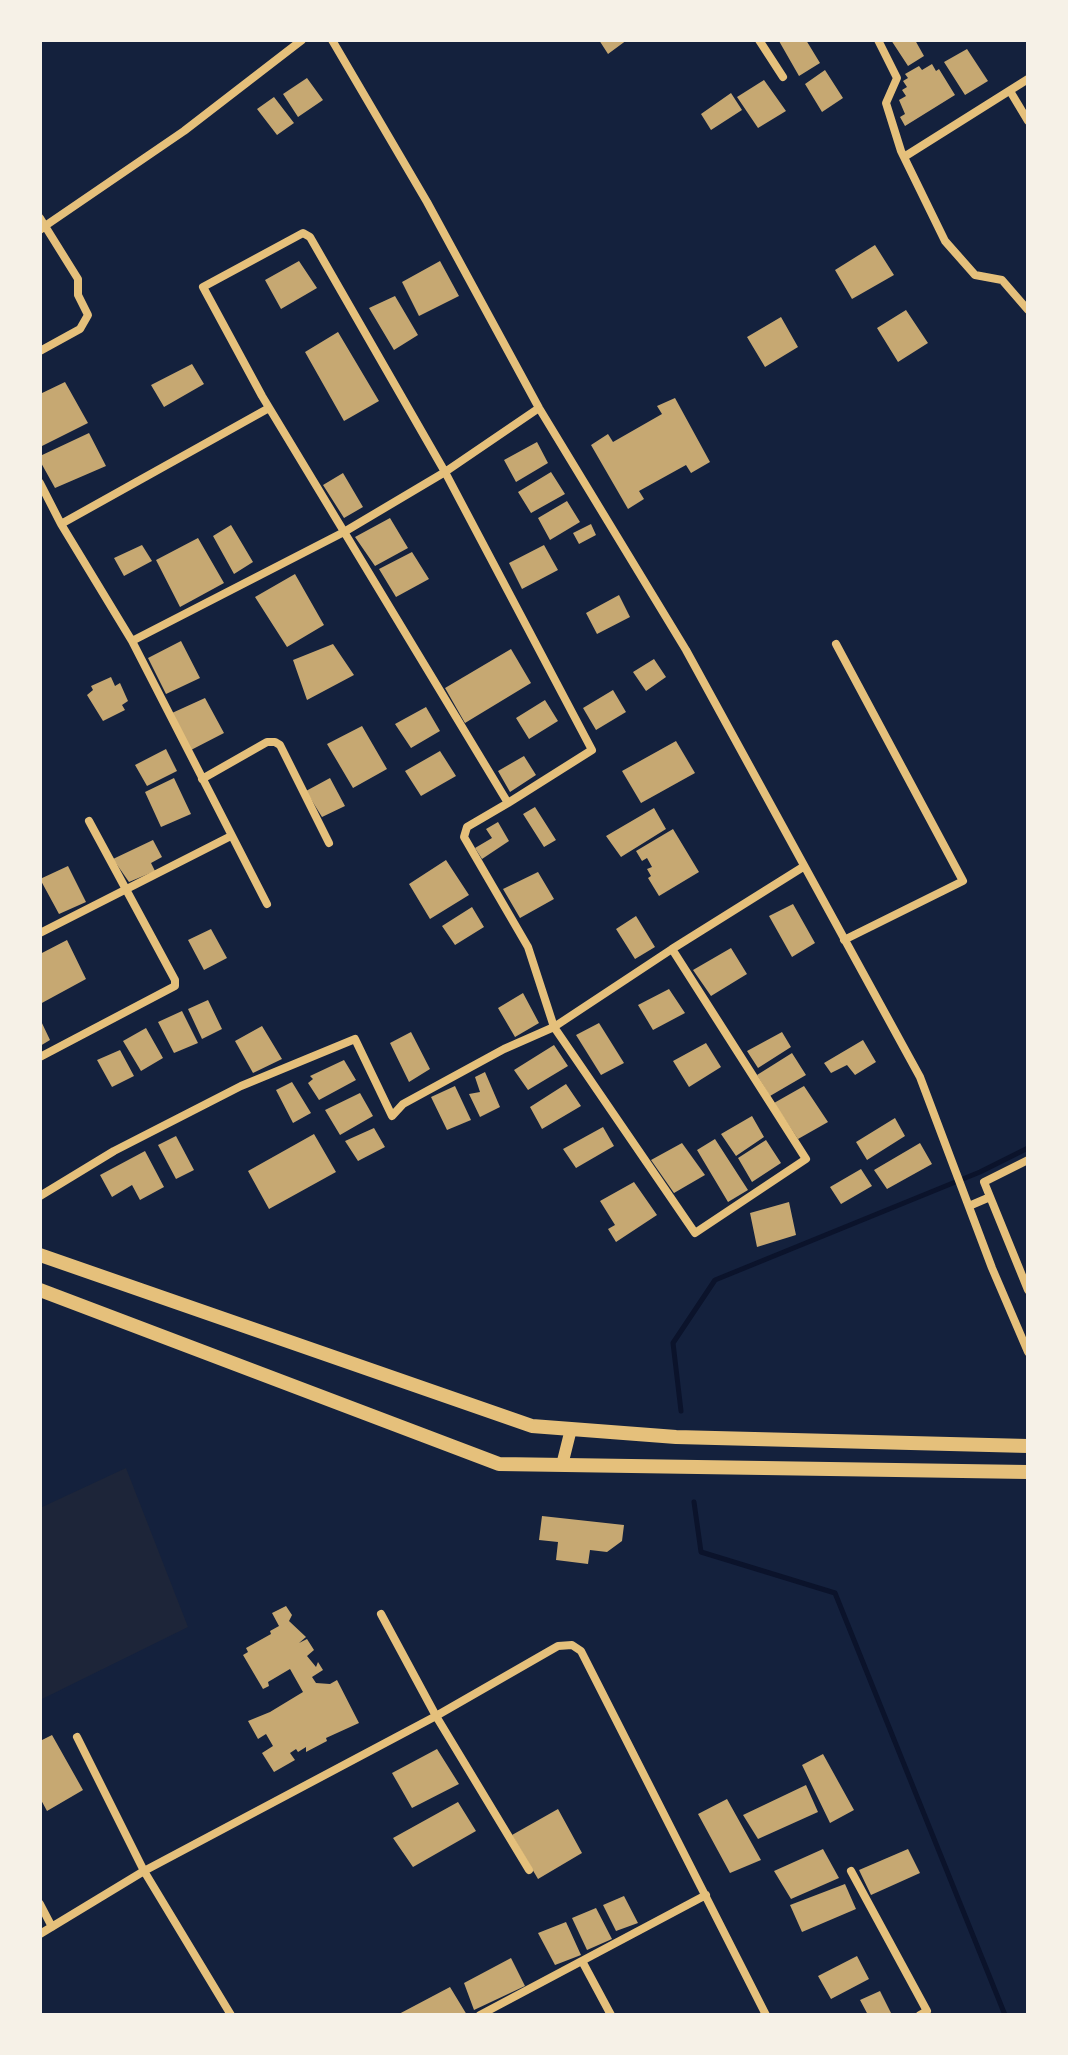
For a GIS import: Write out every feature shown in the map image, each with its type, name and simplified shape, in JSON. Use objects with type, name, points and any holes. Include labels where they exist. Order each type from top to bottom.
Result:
[{"type":"main road","points":[[40,1255],[532,1426],[676,1437],[1028,1446]]},
{"type":"main road","points":[[40,1290],[499,1464],[1028,1472]]},
{"type":"main road","points":[[562,1465],[571,1429]]},
{"type":"street","points":[[43,228],[184,131],[302,40]]},
{"type":"street","points":[[332,40],[427,202],[539,408],[686,650],[920,1077],[1028,1352]]},
{"type":"street","points":[[759,40],[783,77]]},
{"type":"street","points":[[878,40],[897,78],[886,103],[904,157],[945,241],[975,275],[1002,280],[1028,310]]},
{"type":"street","points":[[904,157],[1028,79]]},
{"type":"street","points":[[1010,91],[1028,121]]},
{"type":"street","points":[[40,218],[43,228],[78,279],[78,295],[88,315],[80,329],[40,351]]},
{"type":"street","points":[[508,803],[269,408],[203,287],[303,233],[310,237],[445,472],[592,750],[508,803],[467,827],[464,837],[528,947],[554,1027],[695,1233],[806,1159],[672,949]]},
{"type":"street","points":[[61,524],[269,408]]},
{"type":"street","points":[[132,641],[344,532],[445,472],[539,408]]},
{"type":"street","points":[[40,483],[61,524],[132,641],[267,904]]},
{"type":"street","points":[[836,644],[963,881],[844,940]]},
{"type":"street","points":[[202,779],[267,742],[275,742],[280,745],[329,843]]},
{"type":"street","points":[[40,1057],[175,986],[175,980],[89,821]]},
{"type":"street","points":[[40,933],[231,836]]},
{"type":"street","points":[[40,1196],[114,1151],[241,1086],[355,1039],[392,1116],[403,1104],[441,1083],[504,1049],[554,1027],[803,867]]},
{"type":"street","points":[[1028,1160],[984,1182],[1028,1290]]},
{"type":"street","points":[[969,1206],[990,1197]]},
{"type":"street","points":[[381,1614],[436,1716],[529,1870]]},
{"type":"street","points":[[40,1934],[144,1871],[436,1716],[558,1646],[572,1645],[581,1651],[766,2015]]},
{"type":"street","points":[[77,1737],[144,1871],[231,2015]]},
{"type":"street","points":[[851,1871],[927,2011],[920,2015]]},
{"type":"street","points":[[484,2014],[706,1895]]},
{"type":"street","points":[[40,1904],[52,1927]]},
{"type":"street","points":[[582,1961],[611,2015]]},
{"type":"shaded area","points":[[126,1468],[188,1627],[40,1700],[40,1508]]},
{"type":"building","points":[[599,40],[627,40],[608,54]]},
{"type":"building","points":[[781,40],[806,40],[820,63],[799,76]]},
{"type":"building","points":[[891,40],[915,40],[924,56],[908,66]]},
{"type":"building","points":[[967,49],[988,81],[965,95],[944,62]]},
{"type":"building","points":[[932,64],[936,71],[939,69],[955,95],[905,126],[900,117],[905,114],[899,100],[906,96],[902,90],[907,87],[903,81],[908,78],[905,74],[919,66],[922,70]]},
{"type":"building","points":[[825,70],[843,98],[822,112],[805,84]]},
{"type":"building","points":[[307,78],[323,100],[298,117],[283,94]]},
{"type":"building","points":[[764,80],[786,111],[758,128],[737,97]]},
{"type":"building","points":[[731,93],[742,110],[711,130],[701,114]]},
{"type":"building","points":[[274,97],[294,123],[277,135],[257,109]]},
{"type":"building","points":[[875,245],[894,275],[852,299],[835,270]]},
{"type":"building","points":[[299,261],[317,288],[281,309],[265,280]]},
{"type":"building","points":[[440,261],[459,296],[419,316],[402,282]]},
{"type":"building","points":[[395,296],[418,335],[394,350],[369,308]]},
{"type":"building","points":[[906,310],[928,343],[898,362],[877,328]]},
{"type":"building","points":[[781,317],[798,347],[765,367],[747,337]]},
{"type":"building","points":[[338,332],[379,401],[344,421],[305,352]]},
{"type":"building","points":[[192,364],[204,384],[164,407],[151,385]]},
{"type":"building","points":[[65,382],[88,423],[40,447],[40,394]]},
{"type":"building","points":[[675,398],[710,462],[691,473],[686,465],[639,491],[644,499],[628,509],[591,445],[608,434],[613,442],[662,414],[657,406]]},
{"type":"building","points":[[89,433],[106,466],[55,488],[40,456]]},
{"type":"building","points":[[537,442],[548,463],[516,482],[504,460]]},
{"type":"building","points":[[551,472],[565,494],[531,513],[518,492]]},
{"type":"building","points":[[343,473],[363,507],[344,518],[323,485]]},
{"type":"building","points":[[567,501],[580,522],[550,540],[538,518]]},
{"type":"building","points":[[390,518],[408,548],[375,566],[355,537]]},
{"type":"building","points":[[591,524],[596,535],[579,544],[573,533]]},
{"type":"building","points":[[231,525],[253,562],[234,574],[213,536]]},
{"type":"building","points":[[198,538],[224,583],[180,607],[156,560]]},
{"type":"building","points":[[142,545],[152,561],[124,576],[114,558]]},
{"type":"building","points":[[544,545],[558,570],[522,589],[509,563]]},
{"type":"building","points":[[412,552],[429,579],[396,597],[379,569]]},
{"type":"building","points":[[295,574],[324,625],[287,647],[255,597]]},
{"type":"building","points":[[619,595],[630,617],[597,634],[586,613]]},
{"type":"building","points":[[181,641],[200,678],[166,694],[148,658]]},
{"type":"building","points":[[333,644],[354,675],[307,700],[293,660]]},
{"type":"building","points":[[511,649],[531,683],[465,723],[445,688]]},
{"type":"building","points":[[654,659],[666,677],[646,691],[633,672]]},
{"type":"building","points":[[111,677],[115,686],[120,683],[128,701],[122,705],[125,710],[103,721],[87,695],[93,690],[91,686]]},
{"type":"building","points":[[613,690],[626,712],[596,730],[583,708]]},
{"type":"building","points":[[205,698],[224,733],[191,750],[172,713]]},
{"type":"building","points":[[545,700],[558,721],[529,739],[516,718]]},
{"type":"building","points":[[426,707],[440,731],[411,748],[395,724]]},
{"type":"building","points":[[362,726],[387,769],[353,788],[327,744]]},
{"type":"building","points":[[676,741],[695,773],[641,803],[622,771]]},
{"type":"building","points":[[166,749],[177,771],[147,786],[135,765]]},
{"type":"building","points":[[440,751],[456,776],[421,796],[405,771]]},
{"type":"building","points":[[524,756],[536,775],[510,792],[498,771]]},
{"type":"building","points":[[174,778],[191,814],[161,827],[145,792]]},
{"type":"building","points":[[330,778],[345,806],[322,817],[306,791]]},
{"type":"building","points":[[535,807],[556,840],[544,847],[523,814]]},
{"type":"building","points":[[654,808],[666,829],[621,857],[606,836]]},
{"type":"building","points":[[498,822],[509,841],[482,859],[475,848],[492,838],[486,829]]},
{"type":"building","points":[[673,829],[699,872],[659,896],[648,878],[651,876],[647,869],[652,867],[647,858],[642,861],[636,851]]},
{"type":"building","points":[[153,840],[162,857],[151,863],[155,871],[129,882],[113,859]]},
{"type":"building","points":[[446,860],[469,895],[430,919],[409,884]]},
{"type":"building","points":[[68,866],[86,902],[59,914],[40,879]]},
{"type":"building","points":[[538,872],[554,899],[520,918],[503,889]]},
{"type":"building","points":[[793,904],[815,943],[792,957],[769,916]]},
{"type":"building","points":[[472,907],[484,927],[455,945],[442,926]]},
{"type":"building","points":[[636,916],[655,947],[635,959],[616,929]]},
{"type":"building","points":[[211,929],[227,958],[204,970],[188,940]]},
{"type":"building","points":[[67,940],[86,979],[40,1004],[40,954]]},
{"type":"building","points":[[731,948],[747,974],[711,996],[693,970]]},
{"type":"building","points":[[669,989],[685,1013],[653,1030],[638,1005]]},
{"type":"building","points":[[523,993],[539,1023],[515,1037],[498,1008]]},
{"type":"building","points":[[208,1000],[222,1029],[202,1039],[188,1009]]},
{"type":"building","points":[[182,1011],[198,1043],[174,1053],[158,1022]]},
{"type":"building","points":[[40,1019],[50,1040],[40,1046]]},
{"type":"building","points":[[599,1023],[624,1063],[601,1075],[576,1035]]},
{"type":"building","points":[[262,1026],[282,1059],[253,1073],[235,1041]]},
{"type":"building","points":[[146,1028],[163,1058],[141,1071],[123,1041]]},
{"type":"building","points":[[411,1032],[430,1069],[409,1082],[390,1043]]},
{"type":"building","points":[[782,1032],[791,1047],[758,1068],[747,1051]]},
{"type":"building","points":[[863,1040],[876,1062],[855,1075],[847,1065],[831,1073],[824,1063]]},
{"type":"building","points":[[706,1043],[721,1067],[689,1087],[673,1061]]},
{"type":"building","points":[[554,1045],[568,1066],[528,1090],[514,1070]]},
{"type":"building","points":[[120,1050],[134,1076],[112,1087],[97,1060]]},
{"type":"building","points":[[792,1053],[806,1075],[770,1096],[757,1075]]},
{"type":"building","points":[[344,1060],[356,1080],[319,1100],[308,1083],[313,1079],[310,1076]]},
{"type":"building","points":[[485,1072],[500,1107],[480,1117],[469,1094],[480,1092],[475,1077]]},
{"type":"building","points":[[292,1082],[311,1113],[293,1123],[276,1090]]},
{"type":"building","points":[[566,1084],[581,1106],[542,1129],[530,1107]]},
{"type":"building","points":[[455,1086],[471,1120],[447,1130],[431,1097]]},
{"type":"building","points":[[804,1086],[828,1122],[798,1139],[774,1103]]},
{"type":"building","points":[[360,1093],[373,1116],[340,1135],[325,1110]]},
{"type":"building","points":[[752,1116],[764,1137],[736,1156],[721,1134]]},
{"type":"building","points":[[895,1118],[905,1136],[867,1160],[856,1142]]},
{"type":"building","points":[[603,1127],[614,1146],[576,1168],[563,1149]]},
{"type":"building","points":[[374,1128],[385,1147],[358,1161],[345,1141]]},
{"type":"building","points":[[314,1134],[336,1172],[269,1209],[248,1171]]},
{"type":"building","points":[[176,1136],[194,1170],[176,1179],[158,1145]]},
{"type":"building","points":[[715,1139],[748,1190],[728,1202],[697,1150]]},
{"type":"building","points":[[766,1140],[781,1163],[752,1182],[738,1158]]},
{"type":"building","points":[[682,1143],[705,1175],[674,1193],[651,1160]]},
{"type":"building","points":[[920,1143],[932,1164],[887,1189],[874,1170]]},
{"type":"building","points":[[145,1151],[164,1187],[140,1200],[132,1185],[112,1197],[100,1175]]},
{"type":"building","points":[[861,1169],[872,1186],[841,1204],[830,1187]]},
{"type":"building","points":[[634,1182],[657,1215],[616,1242],[608,1229],[615,1225],[600,1201]]},
{"type":"building","points":[[789,1202],[796,1235],[757,1247],[750,1213]]},
{"type":"building","points":[[542,1516],[624,1525],[622,1541],[607,1552],[590,1550],[588,1564],[556,1560],[558,1542],[539,1540]]},
{"type":"building","points":[[286,1606],[292,1615],[289,1621],[306,1637],[299,1643],[307,1639],[314,1650],[307,1656],[316,1667],[318,1662],[323,1670],[312,1677],[316,1683],[330,1684],[337,1680],[359,1723],[326,1738],[327,1741],[306,1752],[306,1747],[298,1752],[296,1749],[290,1753],[295,1760],[274,1772],[262,1753],[273,1746],[266,1734],[258,1739],[248,1721],[303,1692],[290,1669],[268,1682],[269,1686],[263,1689],[243,1655],[248,1652],[246,1648],[279,1626],[272,1613]]},
{"type":"building","points":[[52,1735],[83,1790],[47,1811],[40,1798],[40,1741]]},
{"type":"building","points":[[437,1749],[459,1784],[412,1808],[392,1773]]},
{"type":"building","points":[[823,1754],[854,1810],[830,1823],[802,1765]]},
{"type":"building","points":[[806,1785],[818,1812],[758,1839],[743,1815]]},
{"type":"building","points":[[727,1799],[761,1860],[730,1873],[698,1814]]},
{"type":"building","points":[[458,1802],[476,1831],[413,1867],[393,1838]]},
{"type":"building","points":[[558,1809],[582,1853],[538,1879],[512,1835]]},
{"type":"building","points":[[823,1849],[839,1878],[791,1899],[774,1871]]},
{"type":"building","points":[[908,1849],[920,1873],[871,1895],[859,1870]]},
{"type":"building","points":[[845,1884],[856,1909],[802,1932],[790,1905]]},
{"type":"building","points":[[624,1896],[638,1923],[616,1931],[603,1905]]},
{"type":"building","points":[[596,1908],[612,1939],[587,1950],[572,1918]]},
{"type":"building","points":[[566,1922],[581,1955],[555,1965],[538,1933]]},
{"type":"building","points":[[857,1956],[869,1979],[831,1999],[818,1976]]},
{"type":"building","points":[[511,1958],[525,1986],[474,2010],[464,1983]]},
{"type":"building","points":[[450,1987],[467,2015],[397,2015]]},
{"type":"building","points":[[880,1991],[892,2015],[868,2015],[860,2000]]},
{"type":"waterway","points":[[681,1411],[673,1343],[715,1280],[980,1172],[1028,1148]]},
{"type":"waterway","points":[[694,1502],[701,1552],[835,1593],[1005,2015]]}]
